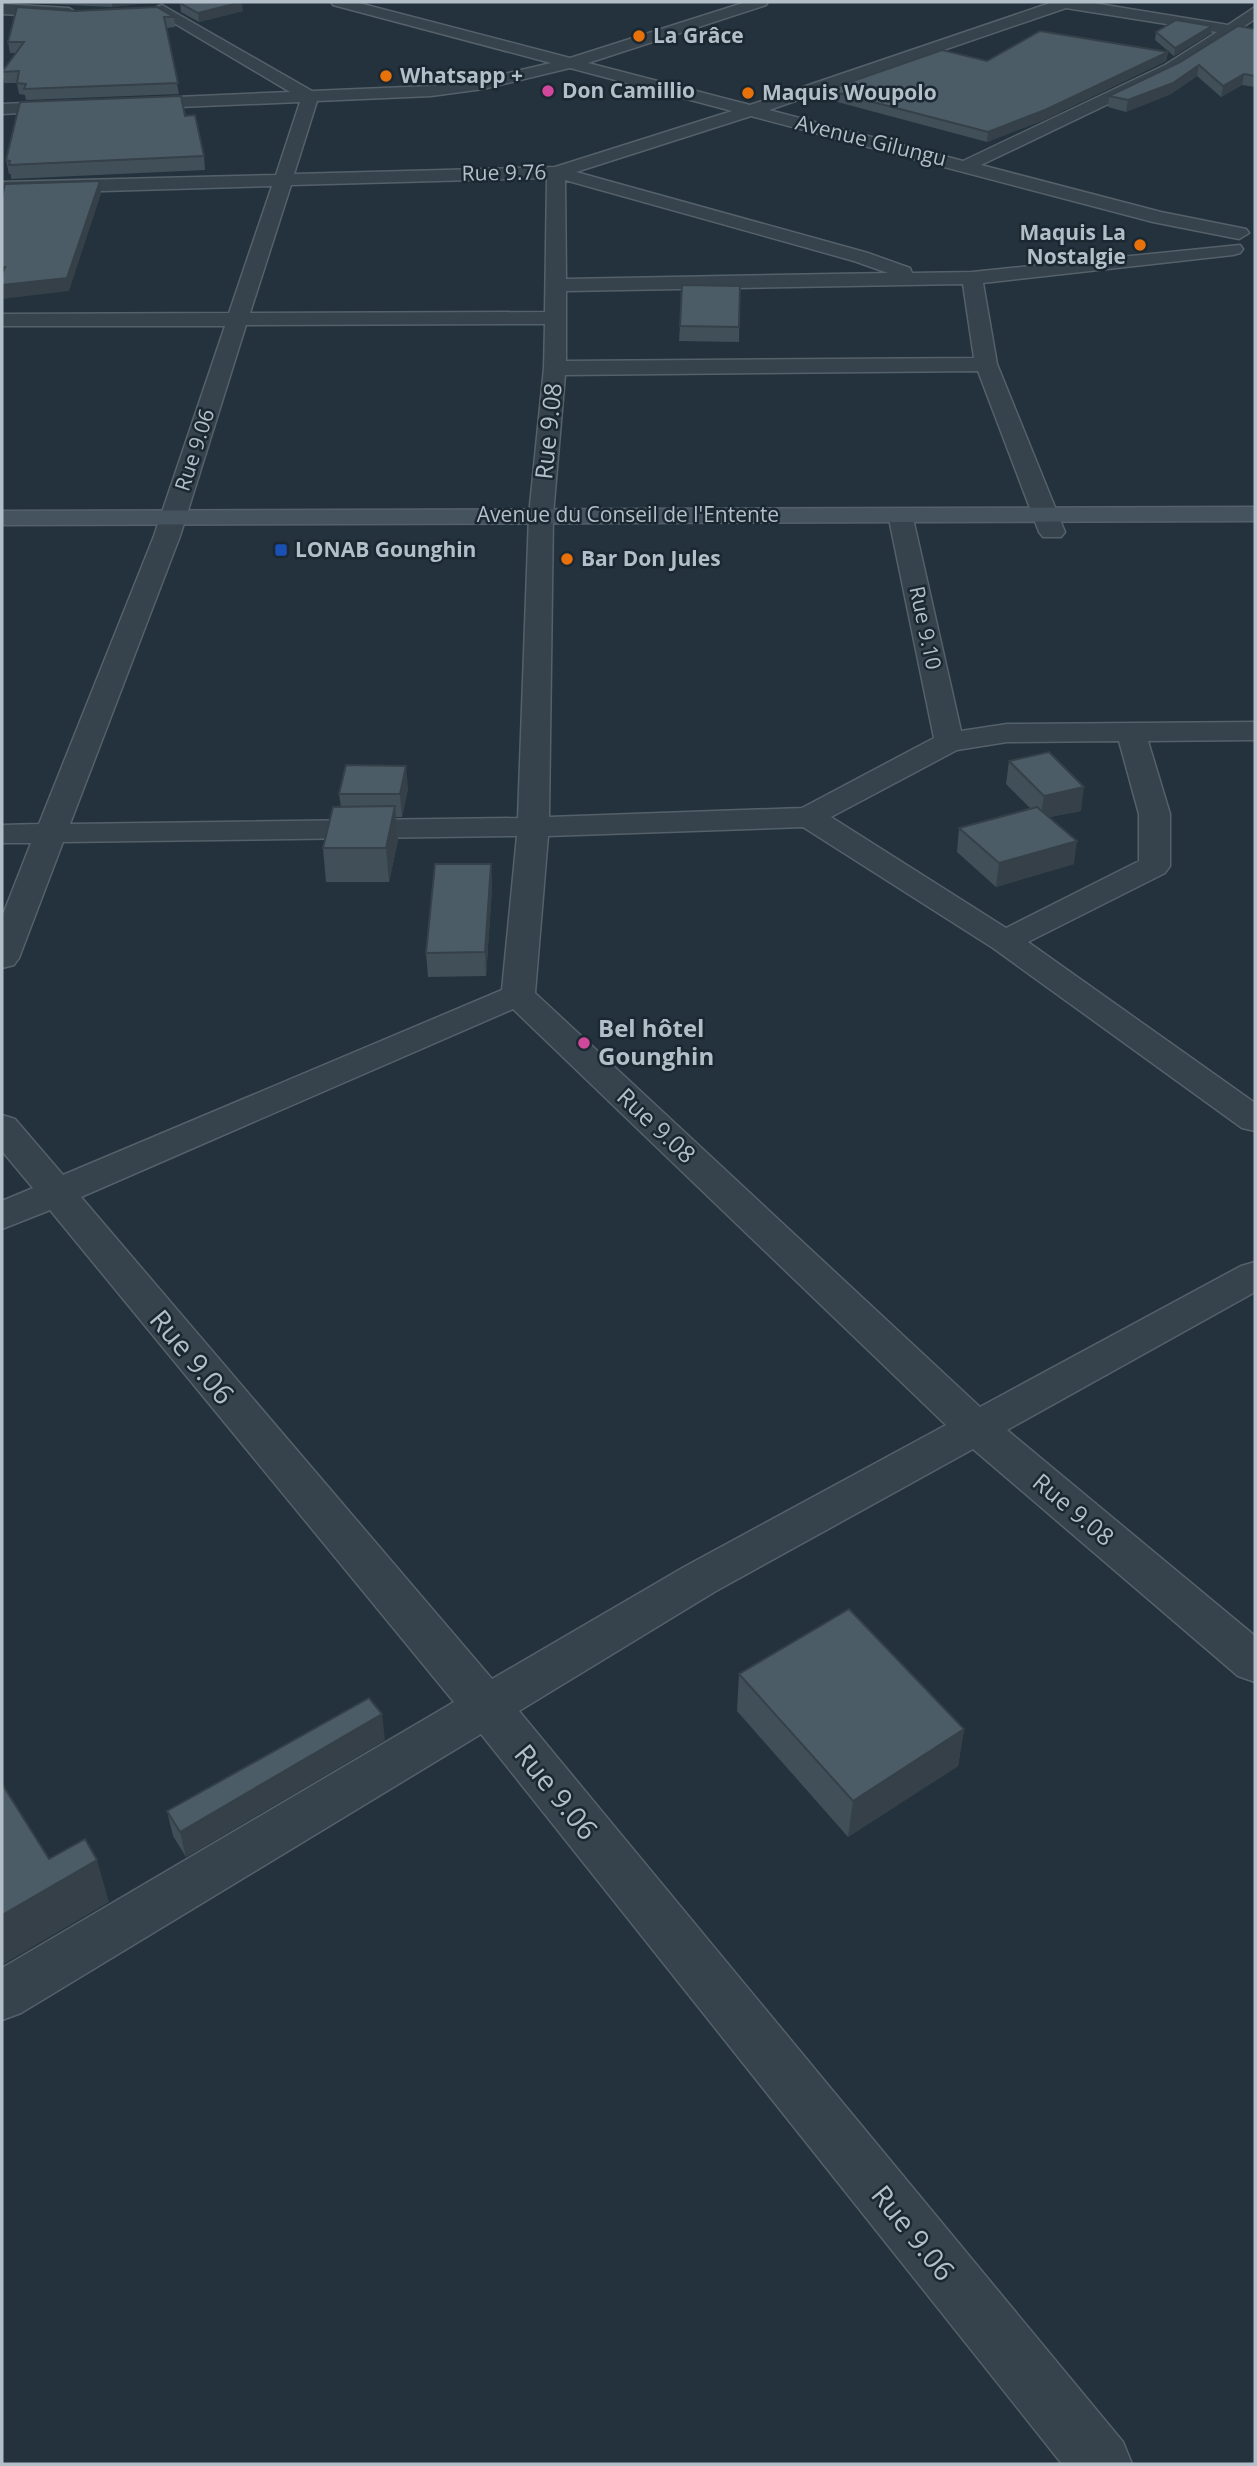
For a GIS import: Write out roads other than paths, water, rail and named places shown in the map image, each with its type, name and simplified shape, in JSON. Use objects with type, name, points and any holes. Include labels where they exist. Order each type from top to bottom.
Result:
[{"type":"street","points":[[2,109],[431,91],[483,84],[570,63],[761,2]]},
{"type":"street","name":"Avenue Gilungu","points":[[346,3],[968,165],[1160,218],[1190,230],[1243,245]]},
{"type":"street","points":[[1061,3],[1255,33]]},
{"type":"street","name":"Rue 9.76","points":[[2,188],[556,172],[752,110],[1061,3]]},
{"type":"street","points":[[188,4],[155,10],[310,97]]},
{"type":"street","points":[[697,8],[721,14]]},
{"type":"street","points":[[2,9],[88,13]]},
{"type":"street","points":[[968,165],[1171,68],[1255,12]]},
{"type":"street","name":"Rue 9.06","points":[[2,958],[170,526],[310,97]]},
{"type":"street","points":[[556,172],[849,253],[926,281]]},
{"type":"street","name":"Rue 9.08","points":[[556,172],[555,368],[541,524],[533,827],[518,995],[977,1429],[1255,1663]]},
{"type":"street","points":[[556,285],[926,281],[972,278],[1243,245]]},
{"type":"street","points":[[972,278],[986,363],[1048,523]]},
{"type":"street","points":[[2,320],[554,318]]},
{"type":"street","points":[[555,368],[986,363]]},
{"type":"street","name":"Avenue du Conseil de l'Entente","points":[[2,518],[170,526],[1048,523],[1255,514]]},
{"type":"street","name":"Rue 9.10","points":[[902,523],[949,742]]},
{"type":"street","name":"Avenue du Conseil de l'Entente","points":[[1048,523],[1255,532]]},
{"type":"street","name":"Avenue du Conseil de l'Entente","points":[[2,536],[170,526]]},
{"type":"street","points":[[2,834],[533,827],[737,822],[809,817],[949,742],[1007,733],[1255,731]]},
{"type":"street","points":[[1005,941],[1154,866],[1158,837],[1156,806],[1130,732]]},
{"type":"street","points":[[809,817],[1005,941],[1255,1120]]},
{"type":"street","points":[[2,1216],[518,995]]},
{"type":"street","name":"Rue 9.06","points":[[2,1127],[56,1195],[487,1707],[1101,2464]]},
{"type":"street","points":[[2,1996],[700,1578],[1255,1275]]},
{"type":"place","name":"La Grâce","points":[[639,36]]},
{"type":"place","name":"Whatsapp +","points":[[386,76]]},
{"type":"place","name":"Don Camillio","points":[[548,91]]},
{"type":"place","name":"Maquis Woupolo","points":[[748,93]]},
{"type":"place","name":"Maquis La Nostalgie","points":[[1140,245]]},
{"type":"place","name":"LONAB Gounghin","points":[[281,550]]},
{"type":"place","name":"Bar Don Jules","points":[[567,559]]},
{"type":"place","name":"Bel hôtel Gounghin","points":[[584,1043]]}]
